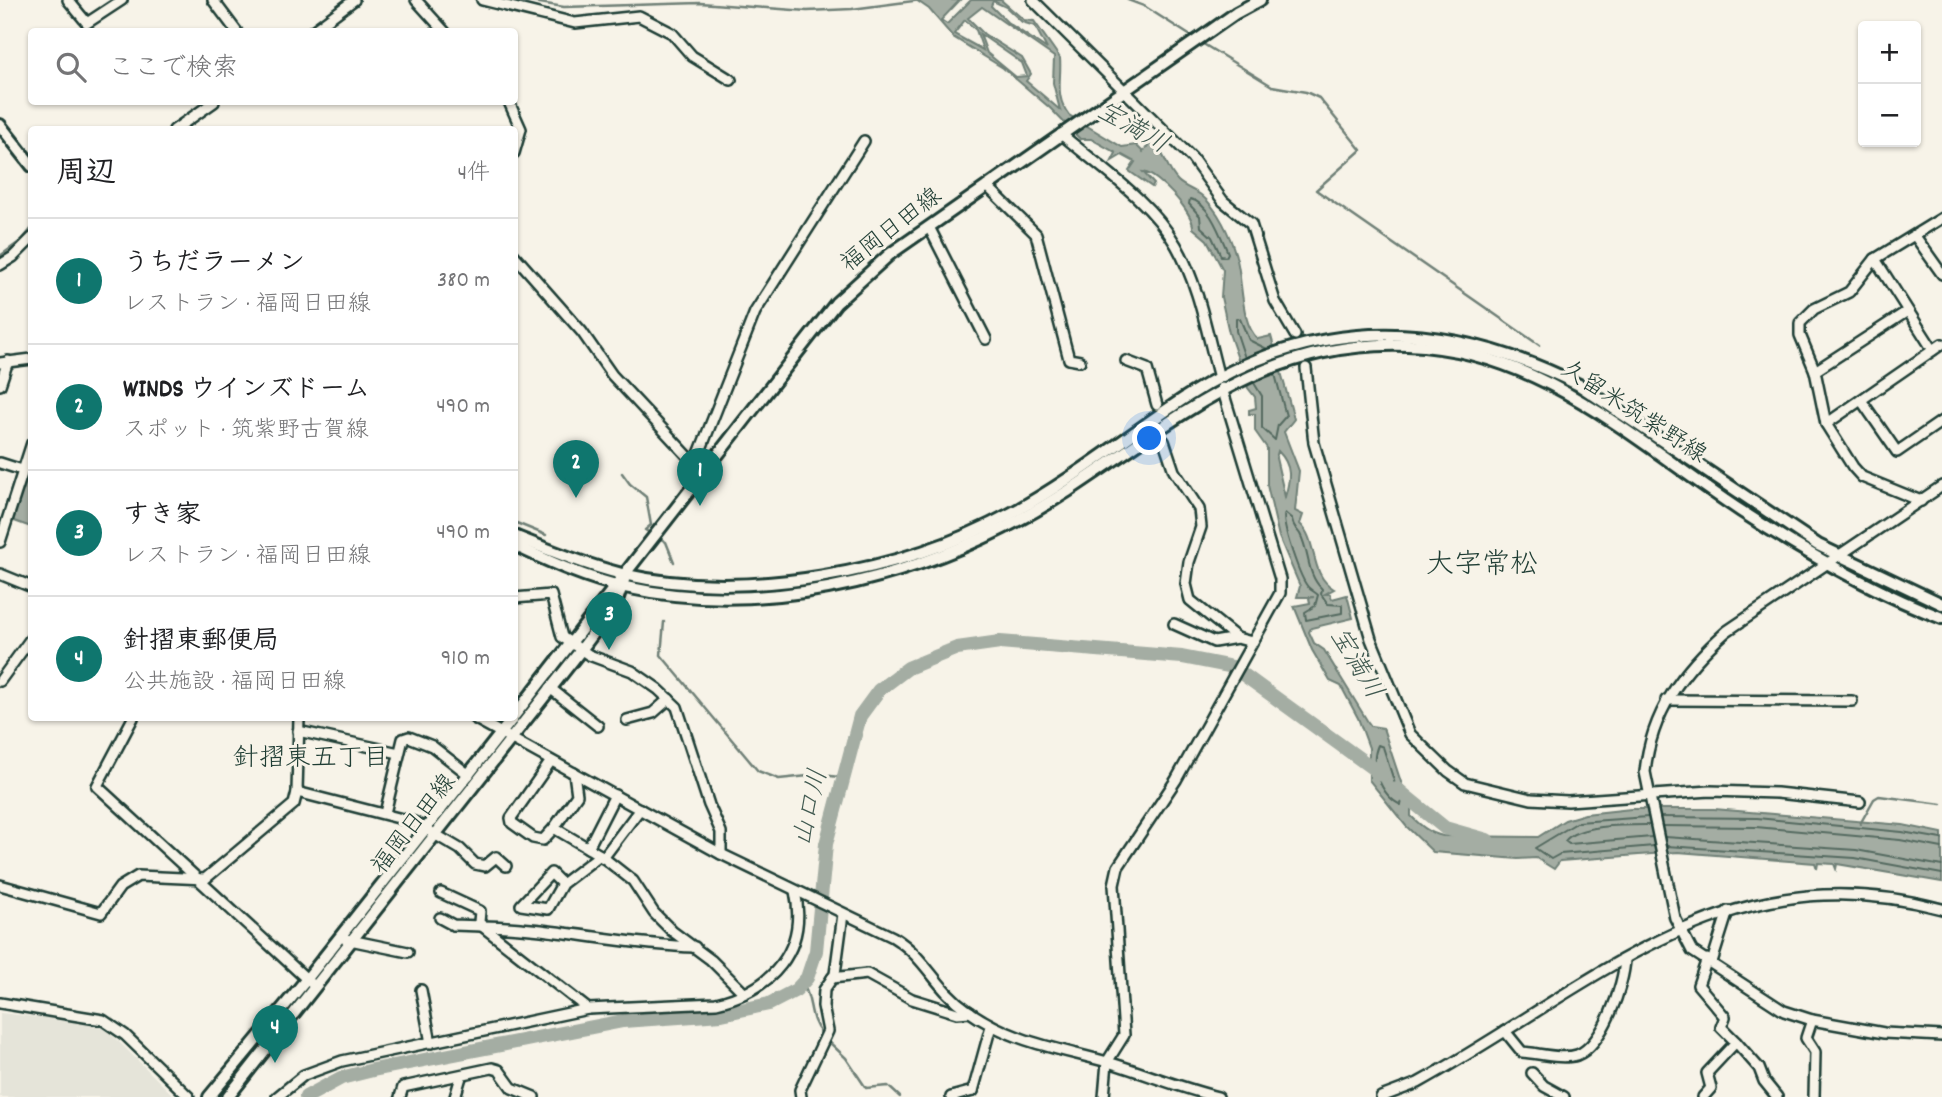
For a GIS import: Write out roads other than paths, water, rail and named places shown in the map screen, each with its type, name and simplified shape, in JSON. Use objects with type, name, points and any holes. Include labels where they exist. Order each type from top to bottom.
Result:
[{"type":"main road","name":"福岡日田線","points":[[429,833],[469,775],[550,688],[698,468],[836,303],[890,254],[1064,132],[1260,0]]},
{"type":"main road","points":[[0,125],[28,161]]},
{"type":"main road","name":"久留米筑紫野線","points":[[518,537],[625,574],[698,583],[751,583],[821,577],[905,556],[1011,514],[1224,381],[1275,358],[1349,337],[1384,334],[1448,338],[1493,348],[1538,364],[1579,385],[1689,461],[1840,556],[1942,604]]},
{"type":"main road","name":"久留米筑紫野線","points":[[1275,358],[1348,347],[1407,345],[1446,348],[1490,358],[1533,373],[1575,396],[1739,509],[1828,565],[1942,618]]},
{"type":"main road","name":"久留米筑紫野線","points":[[518,547],[556,565],[620,586],[694,597],[788,593],[869,579],[983,540],[1018,521],[1224,381]]},
{"type":"main road","name":"福岡日田線","points":[[518,712],[576,647]]},
{"type":"main road","name":"福岡日田線","points":[[228,1097],[310,983],[506,735],[512,721]]},
{"type":"main road","name":"福岡日田線","points":[[209,1097],[310,983]]},
{"type":"street","points":[[68,0],[87,23],[122,0]]},
{"type":"street","points":[[214,0],[234,28]]},
{"type":"street","points":[[317,28],[354,0]]},
{"type":"street","points":[[416,0],[441,28]]},
{"type":"street","points":[[482,0],[575,23],[639,16],[672,33],[692,56],[731,80]]},
{"type":"street","points":[[1033,0],[1120,94],[1192,158],[1223,201],[1251,224],[1275,301],[1295,335]]},
{"type":"street","points":[[180,126],[210,105]]},
{"type":"street","points":[[510,105],[521,129],[518,139]]},
{"type":"street","points":[[1064,132],[1140,200],[1177,246],[1195,286],[1280,579],[1280,593],[1228,691],[1176,780],[1118,867],[1114,886],[1124,1035],[1107,1062],[1104,1097]]},
{"type":"street","points":[[518,260],[582,332],[612,375],[698,468],[755,312],[864,141]]},
{"type":"street","points":[[987,186],[1036,234],[1069,359],[1080,361]]},
{"type":"street","points":[[1921,501],[1862,477],[1826,424],[1815,370],[1800,335],[1800,323],[1814,309],[1849,292],[1875,259],[1942,218]]},
{"type":"street","points":[[929,227],[986,339]]},
{"type":"street","points":[[1915,236],[1942,274]]},
{"type":"street","points":[[0,265],[28,242]]},
{"type":"street","points":[[1875,259],[1906,312],[1933,350]]},
{"type":"street","points":[[1815,370],[1906,312]]},
{"type":"street","points":[[1826,424],[1942,344]]},
{"type":"street","points":[[0,384],[4,362],[28,359]]},
{"type":"street","points":[[1126,361],[1147,369],[1157,405]]},
{"type":"street","points":[[1306,368],[1314,443],[1371,639],[1410,734],[1431,758],[1465,783],[1506,794],[1567,801],[1649,798],[1710,791],[1777,793],[1860,802]]},
{"type":"street","points":[[1861,400],[1897,452],[1942,421]]},
{"type":"street","points":[[1164,441],[1174,471],[1199,509],[1201,527],[1189,562],[1186,584],[1190,600],[1237,638],[1251,644]]},
{"type":"street","points":[[0,542],[28,454]]},
{"type":"street","points":[[0,463],[22,470]]},
{"type":"street","points":[[1942,486],[1727,631],[1686,671],[1666,701],[1648,747],[1645,772],[1662,862],[1679,930],[1692,951],[1784,1011],[1812,1020],[1884,1033],[1942,1037]]},
{"type":"street","points":[[0,574],[28,585]]},
{"type":"street","points":[[518,598],[551,595],[562,637],[576,647],[632,671],[677,707],[709,805],[721,832],[721,855]]},
{"type":"street","points":[[1174,624],[1214,642],[1237,638]]},
{"type":"street","points":[[0,681],[28,642]]},
{"type":"street","points":[[550,688],[598,726]]},
{"type":"street","points":[[627,720],[653,713],[669,699]]},
{"type":"street","points":[[1666,701],[1852,701]]},
{"type":"street","points":[[131,721],[97,786],[310,983]]},
{"type":"street","points":[[0,885],[101,913],[120,887],[138,876],[205,879],[294,804],[297,792],[299,721]]},
{"type":"street","points":[[480,721],[721,855],[914,949],[949,997],[991,1026],[1033,1045],[1107,1062],[1206,1096],[1217,1097]]},
{"type":"street","points":[[298,731],[399,753]]},
{"type":"street","points":[[385,813],[403,739],[409,737],[432,746],[469,775]]},
{"type":"street","points":[[551,761],[511,818],[512,823],[533,838],[543,840],[577,794],[574,773]]},
{"type":"street","points":[[297,792],[385,813],[460,849],[475,864],[485,866],[496,857],[506,866]]},
{"type":"street","points":[[588,848],[615,796]]},
{"type":"street","points":[[562,884],[551,873],[521,905],[548,909],[562,884],[601,857],[640,809]]},
{"type":"street","points":[[554,828],[588,848],[633,881],[654,913],[672,932],[695,947],[743,992]]},
{"type":"street","points":[[277,1097],[304,1075],[342,1061],[588,1010],[716,1003],[743,992],[778,969],[794,946],[797,892]]},
{"type":"street","points":[[441,893],[480,911],[478,922],[482,926],[588,1010]]},
{"type":"street","points":[[1381,1097],[1402,1093],[1625,959],[1679,930],[1728,911],[1777,898],[1823,893],[1898,898],[1942,909]]},
{"type":"street","points":[[1728,911],[1710,961],[1698,985],[1725,1017],[1721,1027],[1759,1068],[1764,1081],[1777,1097]]},
{"type":"street","points":[[801,1097],[800,1090],[828,1031],[822,1006],[824,990],[832,978],[840,912]]},
{"type":"street","points":[[440,918],[453,925],[514,926],[622,942],[695,947]]},
{"type":"street","points":[[344,939],[408,952]]},
{"type":"street","points":[[1505,1031],[1522,1052],[1568,1057],[1579,1054],[1596,1040],[1621,988],[1625,959]]},
{"type":"street","points":[[832,978],[867,974],[912,999],[957,1013],[970,1012]]},
{"type":"street","points":[[421,990],[431,1043]]},
{"type":"street","points":[[0,1003],[103,1020],[125,1035],[189,1097]]},
{"type":"street","points":[[1812,1020],[1805,1038],[1815,1052],[1814,1097]]},
{"type":"street","points":[[951,1097],[976,1094],[991,1026]]},
{"type":"street","points":[[1703,1097],[1711,1088],[1707,1073],[1735,1042]]},
{"type":"street","points":[[400,1097],[403,1087],[461,1077],[492,1068],[499,1070],[510,1093],[534,1097]]},
{"type":"street","points":[[1532,1073],[1544,1086],[1564,1097]]},
{"type":"street","points":[[454,1097],[461,1077]]},
{"type":"water","points":[[916,0],[960,0],[941,20],[947,24],[971,0],[1001,0],[1024,20],[1034,21],[1060,58],[1060,94],[1069,115],[1122,147],[1136,145],[1143,152],[1151,142],[1161,152],[1178,181],[1201,195],[1218,215],[1236,256],[1248,323],[1258,339],[1271,336],[1294,419],[1284,432],[1299,471],[1295,511],[1303,515],[1300,524],[1306,531],[1321,575],[1334,589],[1325,594],[1330,594],[1332,599],[1347,595],[1353,618],[1311,628],[1309,632],[1314,643],[1324,650],[1371,726],[1383,728],[1402,785],[1411,794],[1411,816],[1418,823],[1443,836],[1538,837],[1565,820],[1585,814],[1631,809],[1714,809],[1903,825],[1942,833],[1942,882],[1837,864],[1836,869],[1834,864],[1818,863],[1817,869],[1815,863],[1678,852],[1560,861],[1554,869],[1536,858],[1433,852],[1406,826],[1369,780],[1369,748],[1358,718],[1341,686],[1330,681],[1312,650],[1294,606],[1310,603],[1309,598],[1314,597],[1297,597],[1300,586],[1279,537],[1267,485],[1267,448],[1255,431],[1255,414],[1249,414],[1249,410],[1256,408],[1255,397],[1248,388],[1229,333],[1221,297],[1223,270],[1207,240],[1193,228],[1182,204],[1157,179],[1143,172],[1154,184],[1152,187],[1129,171],[1135,162],[1122,155],[1112,161],[1116,153],[1091,139],[1080,139],[1050,108],[1003,68],[953,37],[929,9]],"holes":[[[993,1],[1006,7],[1022,22],[1035,26],[1047,49],[1007,22],[991,6]],[[982,7],[1054,57],[1053,83],[1060,110],[1026,81],[1031,74],[1022,58],[984,34],[968,18]],[[965,20],[976,30],[983,50],[954,34]],[[980,34],[1022,63],[1027,76],[1016,77],[987,53]],[[1278,451],[1286,462],[1289,473],[1285,497],[1276,458]]]},
{"type":"water","points":[[28,470],[28,526],[11,520]]},
{"type":"waterway","points":[[522,0],[564,7],[700,3],[807,11],[852,9],[921,0]]},
{"type":"waterway","points":[[1128,0],[1144,6],[1194,38]]},
{"type":"waterway","points":[[1200,42],[1272,86],[1306,92],[1319,98],[1361,150],[1316,190],[1539,345]]},
{"type":"waterway","points":[[0,256],[28,233]]},
{"type":"waterway","points":[[622,473],[630,484],[646,497],[651,525],[645,530],[650,533]]},
{"type":"waterway","points":[[518,524],[546,535]]},
{"type":"waterway","points":[[659,538],[666,542],[674,562]]},
{"type":"waterway","points":[[664,622],[661,655],[758,771],[779,779],[818,775]]},
{"type":"waterway","name":"山口川","points":[[306,1097],[341,1078],[373,1070],[623,1021],[722,1014],[769,1004],[796,990],[807,978],[816,951],[826,844],[860,716],[879,690],[908,668],[957,648],[1000,642],[1182,657],[1233,667],[1382,775]]},
{"type":"waterway","points":[[824,775],[845,778]]},
{"type":"waterway","name":"宝満川","points":[[1397,789],[1445,828],[1487,840]]},
{"type":"waterway","points":[[1860,824],[1874,799],[1879,796],[1942,804]]},
{"type":"waterway","points":[[803,984],[815,1022],[822,1034]]},
{"type":"waterway","points":[[826,1039],[846,1058],[866,1088],[888,1086],[900,1097]]},
{"type":"place","name":"WINDS ウインズドーム","points":[[576,498]]},
{"type":"place","name":"うちだラーメン","points":[[700,506]]},
{"type":"place","name":"すき家","points":[[609,650]]},
{"type":"place","name":"針摺東郵便局","points":[[275,1063]]},
{"type":"district","name":"大字常松","points":[[1482,567]]},
{"type":"district","name":"針摺東五丁目","points":[[311,759]]}]
